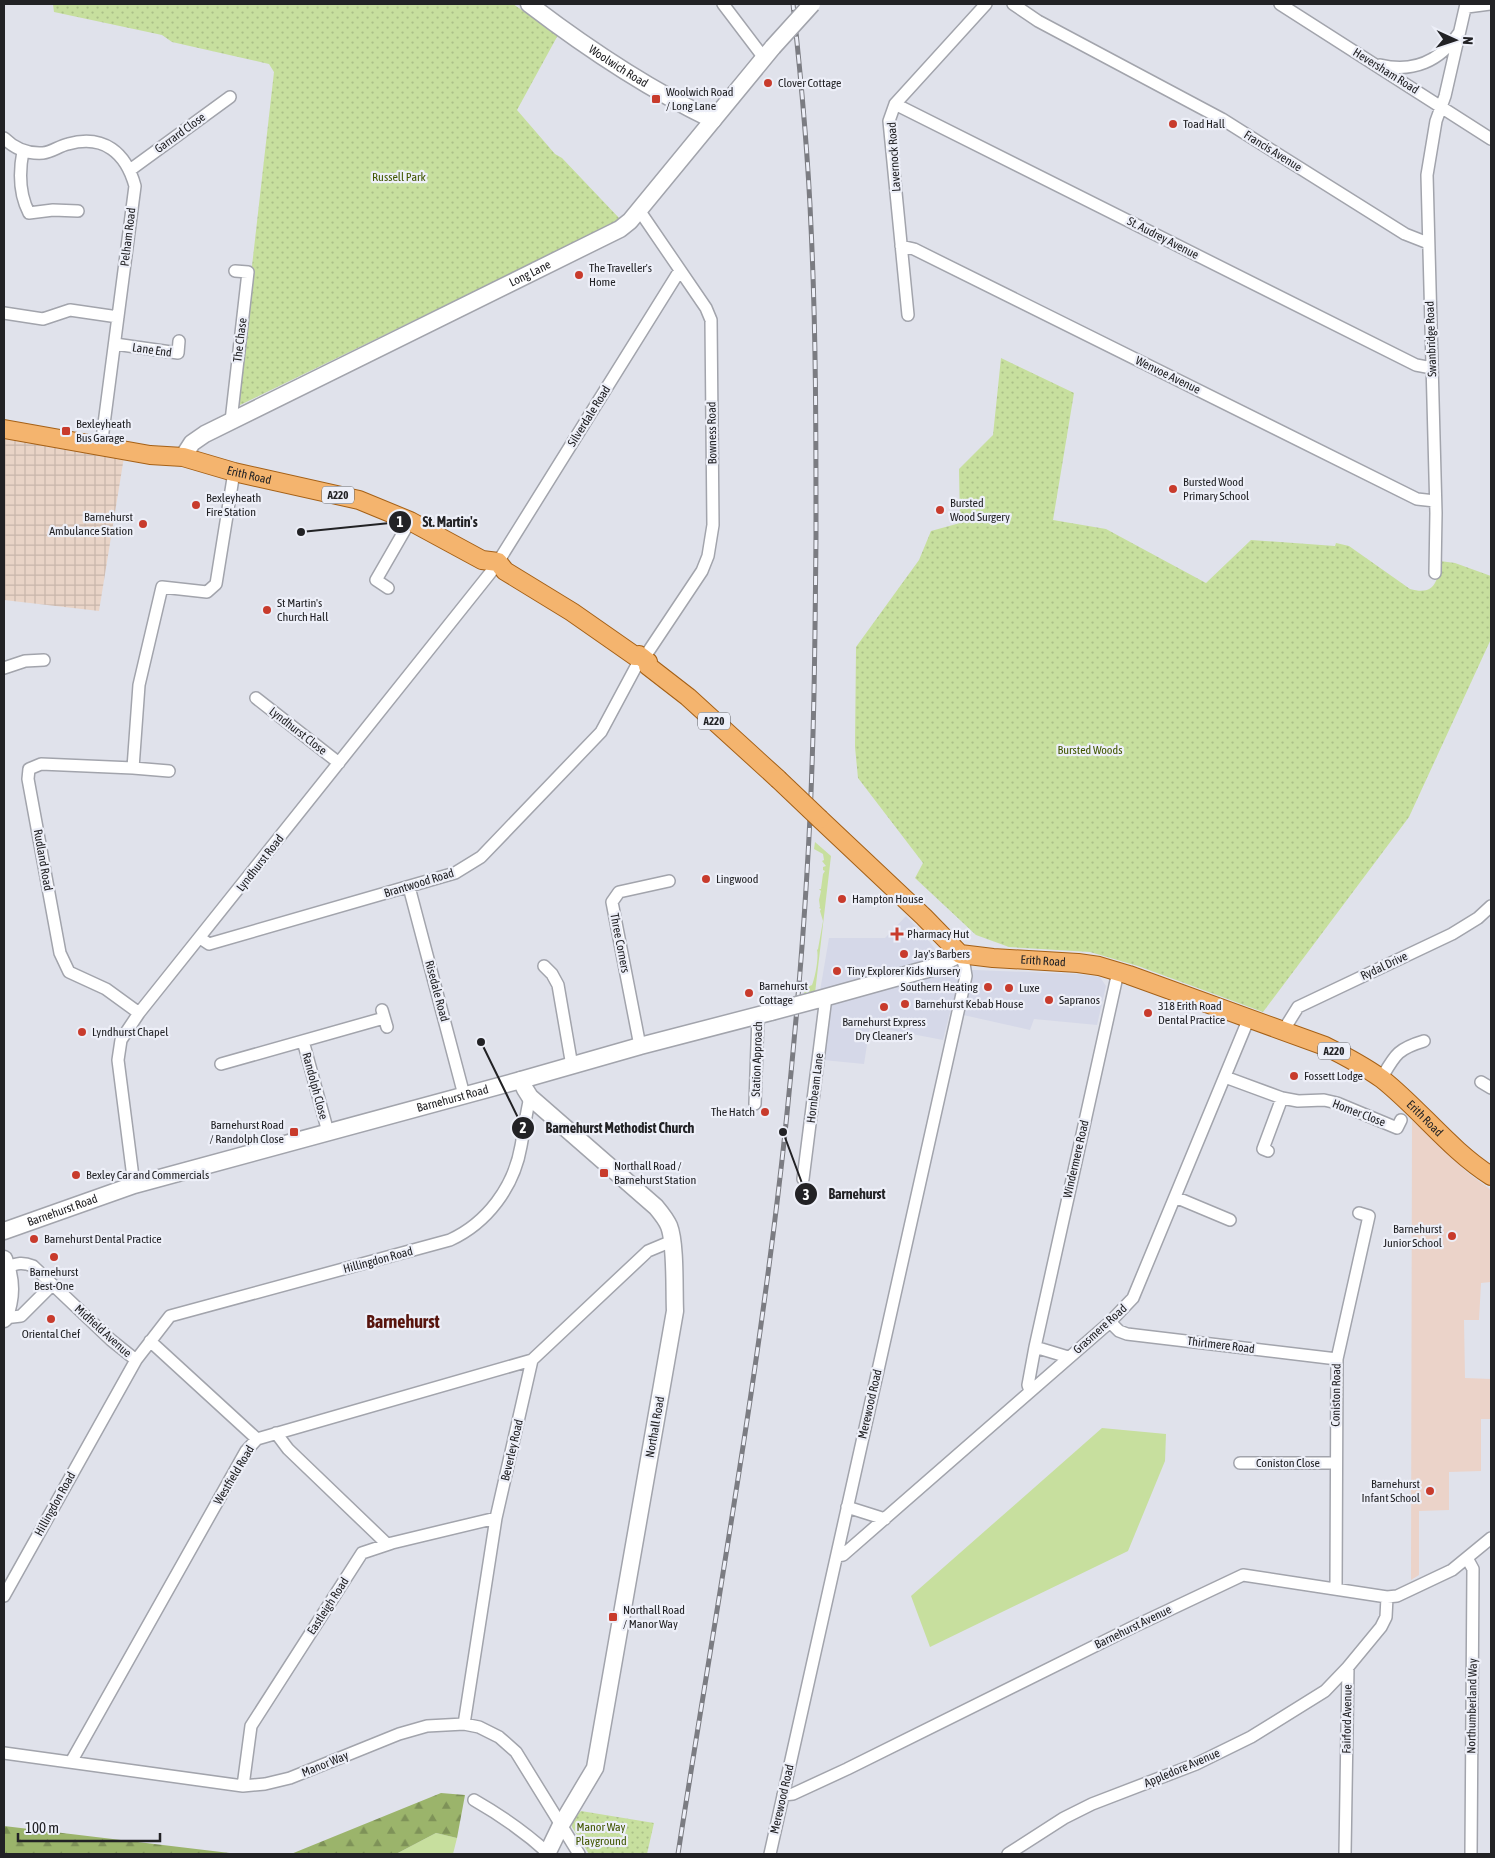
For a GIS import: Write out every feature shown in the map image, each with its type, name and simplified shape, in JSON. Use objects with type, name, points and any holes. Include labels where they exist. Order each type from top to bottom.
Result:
[{"type":"main road","name":"Erith Road","points":[[4,429],[150,455],[182,458],[234,472],[359,500],[410,522],[494,566],[572,612],[688,697],[778,779],[924,917],[960,954],[1078,963],[1118,972],[1249,1018],[1339,1053],[1381,1079],[1457,1149],[1491,1176]]},
{"type":"street","name":"Woolwich Road","points":[[529,4],[619,66],[692,110],[713,120]]},
{"type":"street","points":[[723,4],[769,52]]},
{"type":"street","name":"Long Lane","points":[[182,458],[192,443],[231,421],[620,229],[639,210],[738,87],[812,4]]},
{"type":"street","name":"Lavernock Road","points":[[908,315],[889,121],[895,104],[986,4]]},
{"type":"street","name":"Francis Avenue","points":[[1012,4],[1038,21],[1222,119],[1404,234],[1428,243]]},
{"type":"street","name":"Heversham Road","points":[[1280,4],[1491,139]]},
{"type":"street","points":[[1467,5],[1490,4]]},
{"type":"street","name":"Swanbridge Road","points":[[1434,573],[1435,501],[1427,175],[1436,120],[1467,5]]},
{"type":"street","points":[[1371,62],[1397,68],[1426,63],[1444,52],[1462,28]]},
{"type":"street","name":"Garrard Close","points":[[130,170],[230,97]]},
{"type":"street","name":"St. Audrey Avenue","points":[[895,104],[1416,365],[1432,368]]},
{"type":"street","points":[[4,138],[10,144],[23,151],[43,153],[66,144],[80,141],[92,142],[110,148],[122,157],[130,170]]},
{"type":"street","points":[[23,151],[20,180],[24,204],[29,213],[53,210],[78,211]]},
{"type":"street","name":"Pelham Road","points":[[101,447],[135,186],[130,170]]},
{"type":"street","name":"Bowness Road","points":[[639,210],[706,308],[711,320],[713,526],[708,556],[702,571],[641,661]]},
{"type":"street","name":"Wenvoe Avenue","points":[[901,246],[914,249],[1418,499],[1435,501]]},
{"type":"street","name":"Silverdale Road","points":[[494,566],[680,270]]},
{"type":"street","name":"The Chase","points":[[231,421],[248,272],[235,271]]},
{"type":"street","points":[[4,313],[43,319],[70,310],[118,317]]},
{"type":"street","name":"Lane End","points":[[114,344],[178,353],[179,341]]},
{"type":"street","points":[[133,768],[139,685],[162,587],[207,592],[216,584],[234,472]]},
{"type":"street","points":[[388,588],[376,580],[410,522]]},
{"type":"street","name":"Lyndhurst Road","points":[[134,1185],[118,1060],[121,1040],[139,1013],[494,566]]},
{"type":"street","points":[[4,668],[26,660],[45,660]]},
{"type":"street","name":"Brantwood Road","points":[[200,938],[209,944],[409,887],[455,873],[481,857],[601,732],[641,661]]},
{"type":"street","name":"Lyndhurst Close","points":[[256,698],[339,763]]},
{"type":"street","name":"Rudland Road","points":[[139,1013],[106,989],[69,972],[63,960],[60,953],[28,779],[29,769],[41,764],[169,771]]},
{"type":"street","name":"Three Corners","points":[[640,1046],[612,902],[619,892],[670,881]]},
{"type":"street","name":"Risedale Road","points":[[409,887],[464,1095]]},
{"type":"street","name":"Rydal Drive","points":[[1283,1031],[1298,1007],[1452,934],[1478,918],[1491,906]]},
{"type":"street","name":"Barnehurst Road","points":[[4,1231],[134,1185],[931,968],[960,954]]},
{"type":"street","name":"Merewood Road","points":[[770,1854],[966,976],[960,954]]},
{"type":"street","points":[[544,966],[552,974],[558,985],[572,1066]]},
{"type":"street","name":"Windermere Road","points":[[1030,1391],[1028,1385],[1035,1347],[1118,972]]},
{"type":"street","name":"Hornbeam Lane","points":[[804,1179],[821,998]]},
{"type":"street","name":"Station Approach","points":[[755,1104],[765,1013]]},
{"type":"street","name":"Randolph Close","points":[[221,1064],[384,1018]]},
{"type":"street","name":"Grasmere Road","points":[[837,1556],[843,1555],[885,1519],[1110,1322],[1133,1298],[1249,1018]]},
{"type":"street","name":"Randolph Close","points":[[303,1040],[328,1132]]},
{"type":"street","points":[[1381,1079],[1394,1056],[1406,1046],[1424,1041]]},
{"type":"street","name":"Homer Close","points":[[1224,1077],[1282,1098],[1298,1101],[1324,1100],[1337,1103],[1401,1126]]},
{"type":"street","name":"Northall Road","points":[[521,1080],[524,1089],[530,1097],[656,1207],[669,1226],[672,1242],[675,1311],[595,1768],[561,1825],[548,1854]]},
{"type":"street","name":"Hillingdon Road","points":[[150,1341],[170,1316],[450,1240],[462,1234],[478,1222],[498,1200],[512,1176],[521,1148],[530,1097]]},
{"type":"street","points":[[1268,1151],[1263,1149],[1282,1098]]},
{"type":"street","points":[[1175,1197],[1230,1220]]},
{"type":"street","name":"Coniston Road","points":[[1336,1588],[1337,1359],[1369,1216],[1359,1213]]},
{"type":"street","points":[[532,1360],[648,1251],[672,1242]]},
{"type":"street","points":[[5,1263],[11,1280],[10,1299],[4,1318],[21,1316],[52,1285]]},
{"type":"street","name":"Midfield Avenue","points":[[5,1263],[26,1263],[33,1266],[111,1340],[136,1360],[150,1341],[257,1439]]},
{"type":"street","name":"Thirlmere Road","points":[[1110,1322],[1119,1332],[1128,1334],[1337,1359]]},
{"type":"street","points":[[1035,1347],[1068,1358]]},
{"type":"street","name":"Hillingdon Road","points":[[4,1596],[136,1360]]},
{"type":"street","name":"Westfield Road","points":[[71,1762],[246,1451],[257,1439],[532,1360]]},
{"type":"street","name":"Beverley Road","points":[[464,1724],[496,1518],[532,1360]]},
{"type":"street","points":[[276,1433],[288,1449],[387,1544]]},
{"type":"street","name":"Coniston Close","points":[[1240,1463],[1336,1463]]},
{"type":"street","points":[[847,1507],[885,1519]]},
{"type":"street","name":"Eastleigh Road","points":[[243,1786],[251,1726],[362,1553],[387,1544],[496,1518]]},
{"type":"street","name":"Barnehurst Avenue","points":[[783,1795],[793,1794],[848,1769],[1133,1627],[1243,1575],[1387,1597],[1397,1596],[1452,1570],[1491,1538]]},
{"type":"street","name":"Northumberland Way","points":[[1468,1558],[1473,1569],[1471,1854]]},
{"type":"street","name":"Fairford Avenue","points":[[1345,1854],[1348,1668],[1381,1627],[1386,1617],[1387,1597]]},
{"type":"street","name":"Appledore Avenue","points":[[1008,1854],[1064,1818],[1092,1804],[1196,1764],[1251,1737],[1325,1691],[1348,1668]]},
{"type":"street","name":"Manor Way","points":[[4,1753],[243,1786],[265,1784],[290,1778],[400,1734],[427,1726],[464,1724],[479,1727],[500,1737],[516,1752],[579,1854]]},
{"type":"street","points":[[474,1800],[506,1819],[538,1843],[548,1854]]},
{"type":"shaded area","name":"Bexleyheath Bus Garage","points":[[4,435],[124,457],[99,611],[4,600]]},
{"type":"shaded area","points":[[906,916],[930,942],[949,969],[1078,974],[1100,977],[1106,986],[1097,1025],[1034,1019],[1030,1030],[950,1012],[943,1040],[870,1026],[864,1064],[823,1060],[820,991],[829,938],[885,938]]},
{"type":"shaded area","name":"Barnehurst Junior School","points":[[1412,1120],[1468,1173],[1491,1190],[1491,1282],[1481,1283],[1479,1320],[1464,1320],[1465,1378],[1491,1379],[1491,1419],[1481,1419],[1481,1471],[1449,1472],[1449,1510],[1419,1511],[1419,1575],[1411,1580]]},
{"type":"green space","name":"Russell Park","points":[[53,4],[513,4],[558,35],[517,110],[555,154],[562,158],[620,219],[236,407],[274,72],[269,64],[172,42],[162,35],[54,12]]},
{"type":"green space","name":"Bursted Woods","points":[[1001,358],[1074,393],[1053,520],[1106,529],[1206,583],[1251,540],[1335,546],[1336,543],[1349,546],[1410,589],[1418,591],[1425,590],[1434,585],[1440,561],[1455,563],[1491,576],[1491,639],[1409,817],[1263,1012],[1138,966],[1090,952],[1009,947],[976,935],[915,878],[923,863],[858,778],[855,747],[856,647],[919,560],[931,531],[960,523],[959,469],[993,435]]},
{"type":"green space","points":[[815,842],[831,856],[815,993],[804,996],[805,988],[812,985],[814,978],[823,921],[821,909],[819,908],[821,891],[819,889],[821,889],[825,871],[823,867],[826,866],[822,861],[824,860],[823,854],[814,849]]},
{"type":"green space","points":[[1102,1428],[1166,1434],[1165,1461],[1128,1551],[930,1647],[911,1596]]},
{"type":"green space","points":[[441,1793],[465,1795],[457,1838],[436,1833],[396,1854],[291,1854]]},
{"type":"green space","name":"Manor Way Playground","points":[[581,1811],[654,1823],[647,1854],[589,1854],[572,1827],[572,1822]]},
{"type":"green space","points":[[4,1826],[238,1854],[4,1854]]},
{"type":"green space","points":[[436,1833],[457,1838],[453,1854],[396,1854]]},
{"type":"railway","points":[[678,1854],[763,1314],[785,1133],[798,1002],[805,905],[814,704],[815,382],[813,266],[808,171],[793,4]]},
{"type":"place","name":"Clover Cottage","points":[[768,83]]},
{"type":"place","name":"Woolwich Road / Long Lane","points":[[656,99]]},
{"type":"place","name":"Toad Hall","points":[[1173,124]]},
{"type":"place","name":"The Traveller's Home","points":[[579,275]]},
{"type":"place","name":"Bexleyheath Bus Garage","points":[[66,431]]},
{"type":"place","name":"Bursted Wood Primary School","points":[[1173,489]]},
{"type":"place","name":"Bexleyheath Fire Station","points":[[196,505]]},
{"type":"place","name":"Bursted Wood Surgery","points":[[940,510]]},
{"type":"place","name":"Barnehurst Ambulance Station","points":[[143,524]]},
{"type":"place","name":"St. Martin's","points":[[301,532]]},
{"type":"place","name":"St Martin's Church Hall","points":[[267,610]]},
{"type":"place","name":"Lingwood","points":[[706,879]]},
{"type":"place","name":"Hampton House","points":[[842,899]]},
{"type":"place","name":"Pharmacy Hut","points":[[897,934]]},
{"type":"place","name":"Jay's Barbers","points":[[904,954]]},
{"type":"place","name":"Tiny Explorer Kids Nursery","points":[[837,971]]},
{"type":"place","name":"Southern Heating","points":[[988,987]]},
{"type":"place","name":"Luxe","points":[[1009,988]]},
{"type":"place","name":"Barnehurst Cottage","points":[[749,993]]},
{"type":"place","name":"Sapranos","points":[[1049,1000]]},
{"type":"place","name":"Barnehurst Kebab House","points":[[905,1004]]},
{"type":"place","name":"Barnehurst Express Dry Cleaner's","points":[[884,1007]]},
{"type":"place","name":"318 Erith Road Dental Practice","points":[[1148,1013]]},
{"type":"place","name":"Lyndhurst Chapel","points":[[82,1032]]},
{"type":"place","name":"Barnehurst Methodist Church","points":[[481,1042]]},
{"type":"place","name":"Fossett Lodge","points":[[1294,1076]]},
{"type":"place","name":"The Hatch","points":[[765,1112]]},
{"type":"place","name":"Barnehurst Road / Randolph Close","points":[[294,1132]]},
{"type":"place","name":"Barnehurst","points":[[783,1132]]},
{"type":"place","name":"Northall Road / Barnehurst Station","points":[[604,1173]]},
{"type":"place","name":"Bexley Car and Commercials","points":[[76,1175]]},
{"type":"place","name":"Barnehurst Junior School","points":[[1452,1236]]},
{"type":"place","name":"Barnehurst Dental Practice","points":[[34,1239]]},
{"type":"place","name":"Barnehurst Best-One","points":[[54,1257]]},
{"type":"place","name":"Oriental Chef","points":[[51,1319]]},
{"type":"place","name":"Barnehurst Infant School","points":[[1430,1491]]},
{"type":"place","name":"Northall Road / Manor Way","points":[[613,1617]]},
{"type":"district","name":"Barnehurst","points":[[403,1321]]}]
